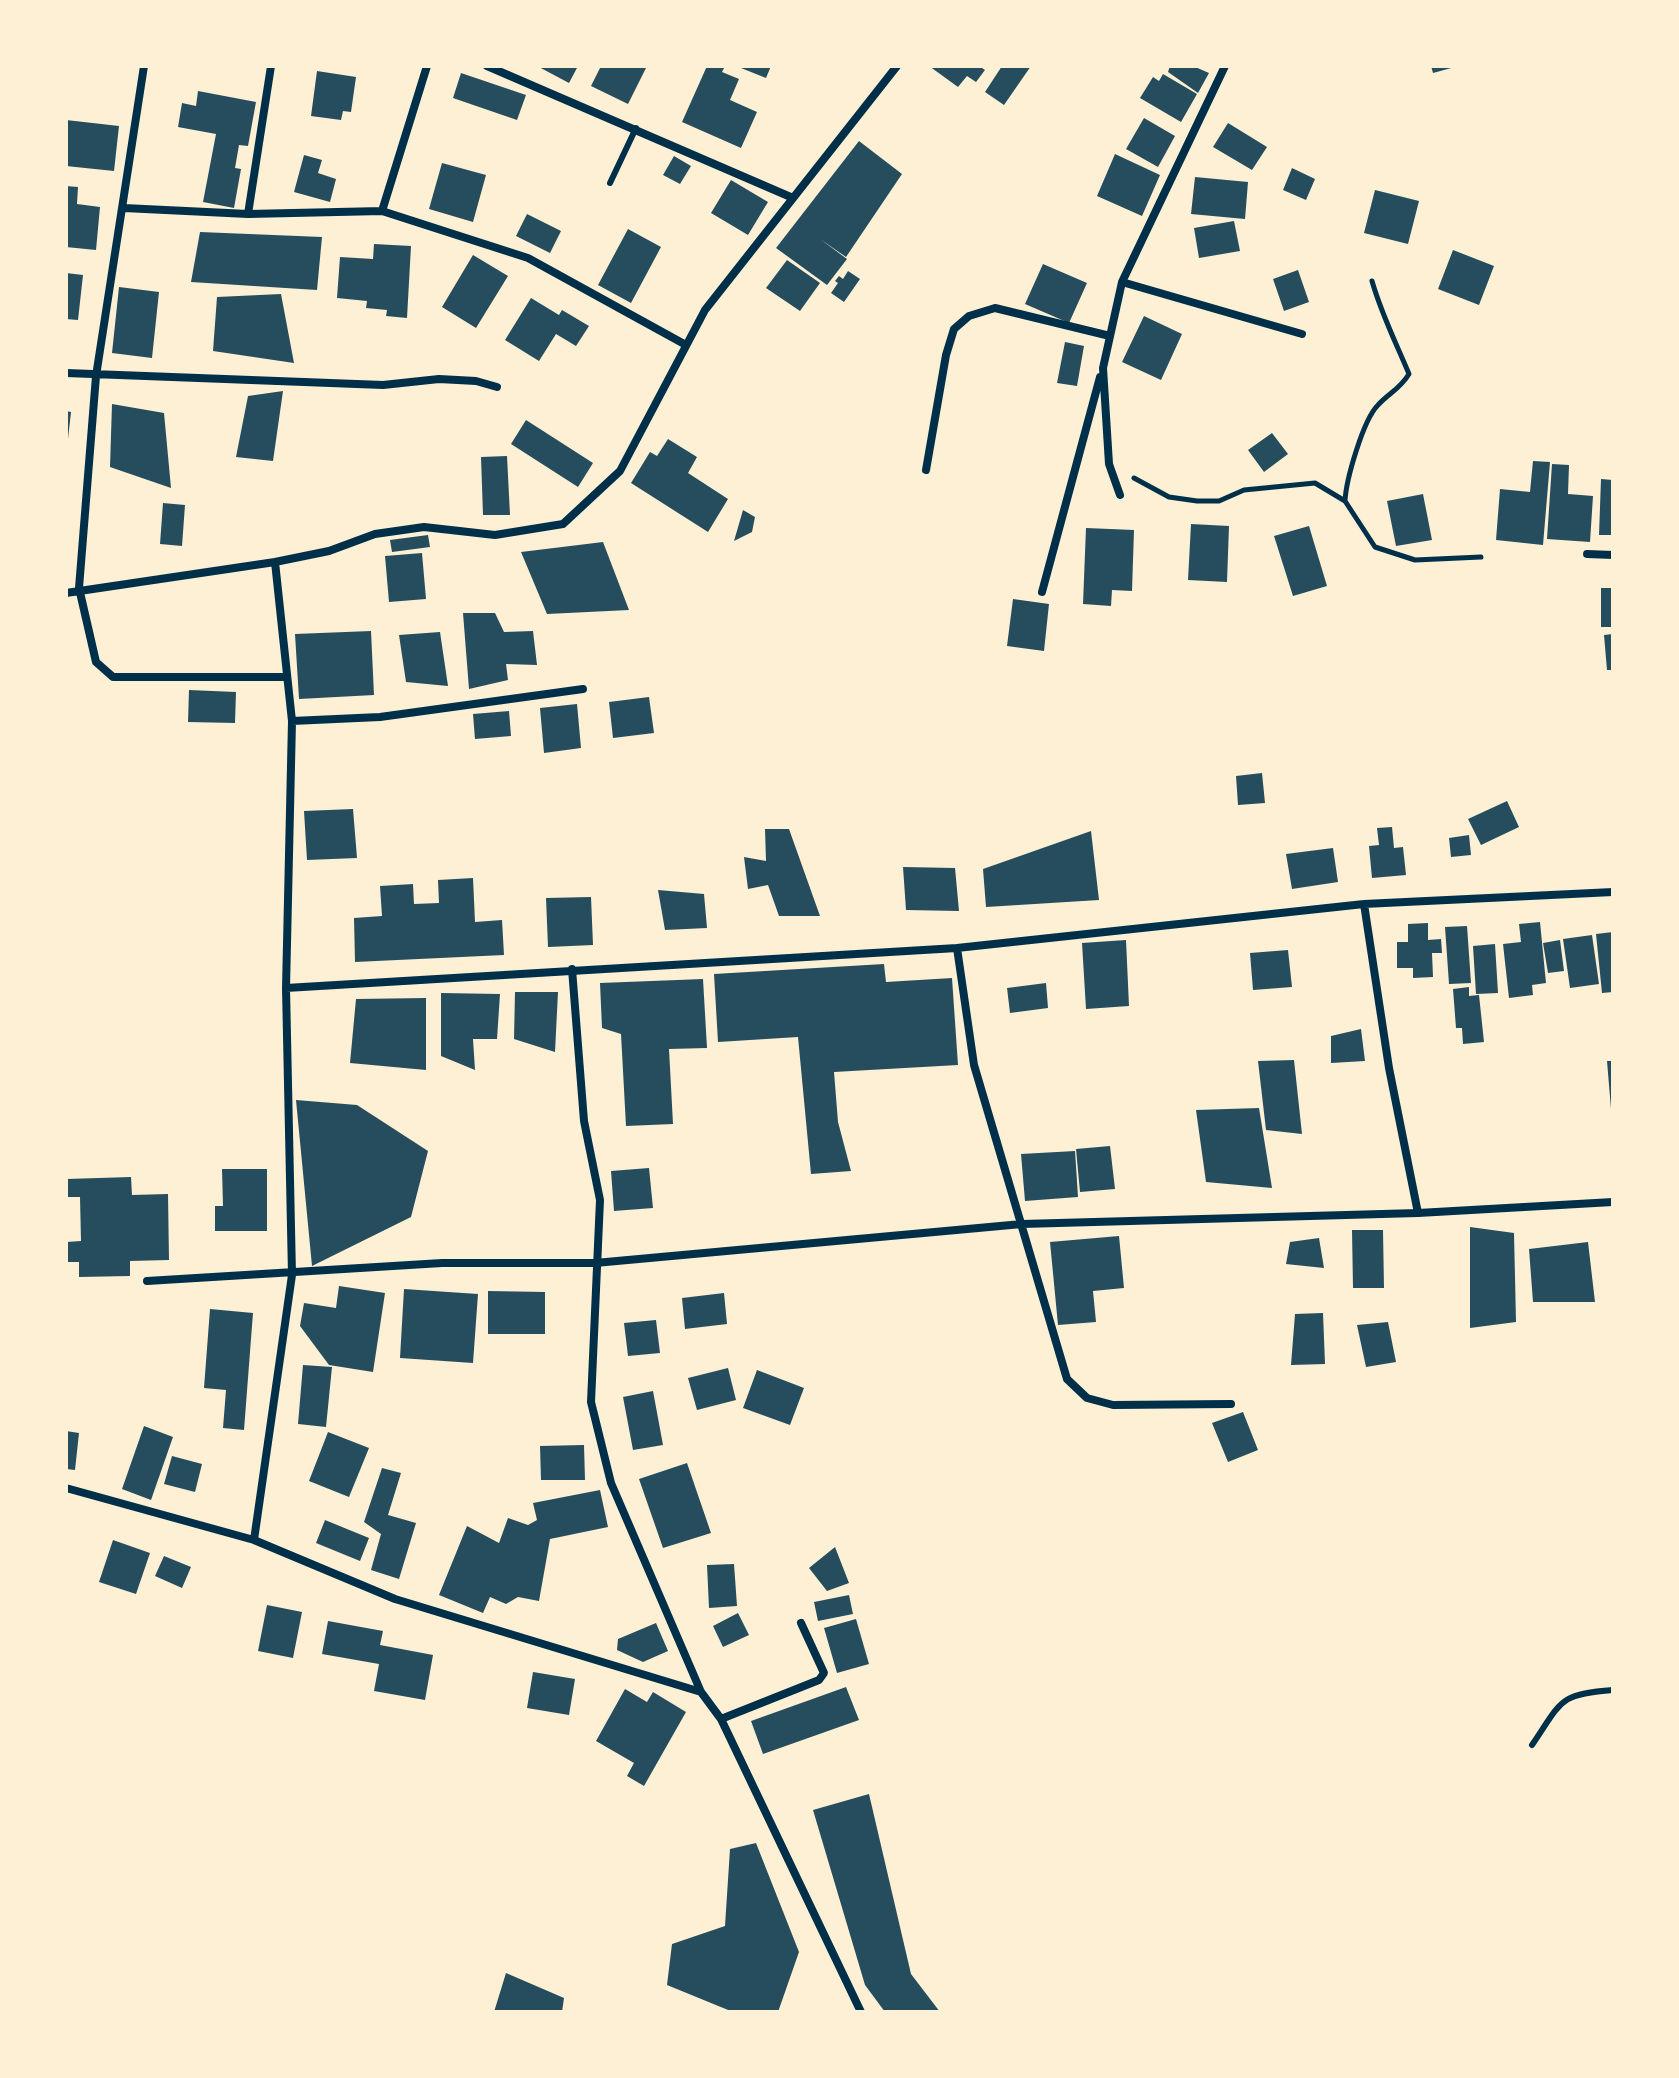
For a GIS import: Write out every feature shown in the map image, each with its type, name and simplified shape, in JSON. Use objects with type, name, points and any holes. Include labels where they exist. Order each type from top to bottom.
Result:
[{"type":"street","points":[[144,66],[96,376],[79,588],[96,662],[113,677],[285,677]]},
{"type":"street","points":[[248,214],[271,66]]},
{"type":"street","points":[[382,211],[427,66]]},
{"type":"street","points":[[487,66],[793,198]]},
{"type":"street","points":[[66,593],[79,588],[275,562],[329,551],[375,534],[424,527],[495,535],[563,524],[620,471],[705,310],[897,66]]},
{"type":"street","points":[[1042,592],[1103,368],[1122,282],[1225,66]]},
{"type":"street","points":[[124,208],[248,214],[382,211],[528,258],[686,345]]},
{"type":"street","points":[[1122,282],[1302,334]]},
{"type":"street","points":[[926,470],[946,355],[954,329],[969,316],[995,308],[1110,336]]},
{"type":"street","points":[[1103,368],[1109,464],[1120,495]]},
{"type":"street","points":[[66,373],[383,385],[439,379],[497,387]]},
{"type":"street","points":[[1587,554],[1613,555]]},
{"type":"street","points":[[254,1540],[292,1275],[286,988],[292,721],[275,562]]},
{"type":"street","points":[[292,721],[380,717],[583,689]]},
{"type":"street","points":[[286,988],[957,948],[1364,904],[1613,892]]},
{"type":"street","points":[[1364,904],[1389,1068],[1418,1213]]},
{"type":"street","points":[[957,948],[974,1065],[1067,1379],[1087,1398],[1113,1405],[1231,1404]]},
{"type":"street","points":[[572,969],[584,1121],[600,1200],[591,1402],[611,1483],[701,1692],[721,1719],[861,2012]]},
{"type":"street","points":[[147,1281],[292,1275],[442,1263],[595,1263],[1022,1224],[1418,1213],[1613,1202]]},
{"type":"street","points":[[66,1488],[254,1540],[395,1599],[701,1692]]},
{"type":"street","points":[[721,1719],[819,1680],[824,1673],[823,1664],[801,1623]]},
{"type":"lane","points":[[610,183],[636,128]]},
{"type":"lane","points":[[1532,1745],[1558,1707],[1575,1693],[1613,1690]]},
{"type":"path","points":[[1345,501],[1360,436],[1376,406],[1398,391],[1409,374],[1393,331],[1380,310],[1372,281]]},
{"type":"path","points":[[1109,464],[1169,497],[1219,501],[1244,490],[1315,483],[1345,501],[1375,547],[1415,560],[1481,557]]},
{"type":"building","points":[[537,66],[578,66],[569,83]]},
{"type":"building","points":[[601,66],[647,66],[628,104],[591,86]]},
{"type":"building","points":[[707,66],[725,66],[722,72],[739,79],[730,100],[757,112],[741,148],[682,122]]},
{"type":"building","points":[[736,66],[771,66],[766,78]]},
{"type":"building","points":[[929,66],[979,66],[985,70],[976,82],[967,76],[958,87]]},
{"type":"building","points":[[1002,66],[1031,66],[1004,105],[985,92]]},
{"type":"building","points":[[1170,66],[1193,66],[1209,73],[1198,93],[1168,72]]},
{"type":"building","points":[[1431,66],[1455,66],[1455,67],[1433,73]]},
{"type":"building","points":[[317,71],[356,77],[351,112],[343,111],[341,120],[311,116]]},
{"type":"building","points":[[461,73],[526,95],[517,120],[453,98]]},
{"type":"building","points":[[1163,74],[1197,94],[1181,122],[1140,98],[1153,77],[1159,81]]},
{"type":"building","points":[[198,91],[256,102],[248,146],[239,145],[235,168],[241,169],[234,208],[203,202],[216,134],[178,127],[182,103],[196,106]]},
{"type":"building","points":[[1144,118],[1175,136],[1158,167],[1126,149]]},
{"type":"building","points":[[66,120],[119,126],[114,171],[66,166]]},
{"type":"building","points":[[1228,123],[1267,147],[1252,170],[1213,147]]},
{"type":"building","points":[[859,141],[902,174],[846,257],[820,239],[847,259],[827,285],[776,248]]},
{"type":"building","points":[[1115,154],[1160,175],[1142,216],[1097,196]]},
{"type":"building","points":[[304,155],[322,160],[318,173],[336,179],[330,202],[294,192]]},
{"type":"building","points":[[674,156],[691,166],[680,184],[663,175]]},
{"type":"building","points":[[442,163],[486,175],[473,222],[429,209]]},
{"type":"building","points":[[1292,168],[1315,179],[1306,200],[1283,190]]},
{"type":"building","points":[[1195,177],[1248,182],[1245,219],[1191,214]]},
{"type":"building","points":[[731,180],[768,202],[748,235],[711,213]]},
{"type":"building","points":[[66,186],[78,187],[77,204],[100,207],[96,250],[66,247]]},
{"type":"building","points":[[1375,190],[1419,201],[1408,244],[1364,233]]},
{"type":"building","points":[[527,214],[561,231],[550,253],[516,236]]},
{"type":"building","points":[[1234,221],[1240,251],[1199,258],[1194,228]]},
{"type":"building","points":[[628,229],[661,247],[631,303],[598,285]]},
{"type":"building","points":[[200,232],[322,237],[317,290],[191,282]]},
{"type":"building","points":[[374,244],[411,246],[407,318],[386,316],[387,310],[366,308],[367,301],[337,298],[340,257],[373,259]]},
{"type":"building","points":[[1453,250],[1494,266],[1479,305],[1438,289]]},
{"type":"building","points":[[473,255],[508,276],[476,328],[442,307]]},
{"type":"building","points":[[787,260],[820,283],[800,311],[766,288]]},
{"type":"building","points":[[1043,264],[1087,283],[1069,323],[1025,304]]},
{"type":"building","points":[[1298,270],[1309,302],[1284,311],[1273,279]]},
{"type":"building","points":[[848,271],[860,279],[844,302],[831,293],[838,283],[835,281],[839,276],[843,279]]},
{"type":"building","points":[[66,273],[83,275],[78,320],[66,319]]},
{"type":"building","points":[[119,287],[159,292],[152,358],[112,353]]},
{"type":"building","points":[[281,294],[294,363],[213,351],[217,297]]},
{"type":"building","points":[[531,298],[559,315],[562,310],[589,326],[576,346],[556,334],[539,361],[505,340]]},
{"type":"building","points":[[1144,316],[1182,334],[1161,380],[1122,362]]},
{"type":"building","points":[[1065,342],[1084,346],[1077,386],[1057,383]]},
{"type":"building","points":[[283,391],[273,461],[236,457],[248,396]]},
{"type":"building","points":[[112,404],[164,413],[171,488],[110,467]]},
{"type":"building","points":[[66,411],[71,412],[68,439],[66,439]]},
{"type":"building","points":[[526,420],[593,463],[578,487],[511,444]]},
{"type":"building","points":[[1272,433],[1288,454],[1264,472],[1248,450]]},
{"type":"building","points":[[668,439],[697,457],[688,473],[728,499],[708,532],[631,483],[650,452],[657,456]]},
{"type":"building","points":[[507,456],[510,515],[483,515],[481,457]]},
{"type":"building","points":[[1533,461],[1550,462],[1543,545],[1496,540],[1500,489],[1530,492]]},
{"type":"building","points":[[1552,464],[1569,465],[1568,494],[1593,496],[1590,542],[1547,539]]},
{"type":"building","points":[[1601,479],[1613,480],[1613,535],[1599,535]]},
{"type":"building","points":[[1423,494],[1432,540],[1396,546],[1387,501]]},
{"type":"building","points":[[163,503],[185,505],[182,546],[160,544]]},
{"type":"building","points":[[743,510],[755,517],[752,532],[734,541]]},
{"type":"building","points":[[1191,524],[1229,526],[1227,582],[1188,580]]},
{"type":"building","points":[[1309,526],[1327,586],[1293,596],[1274,536]]},
{"type":"building","points":[[1086,528],[1134,530],[1132,591],[1112,590],[1111,606],[1083,604]]},
{"type":"building","points":[[428,535],[430,547],[392,552],[390,540]]},
{"type":"building","points":[[603,542],[629,610],[547,614],[521,552]]},
{"type":"building","points":[[422,553],[426,599],[389,602],[385,556]]},
{"type":"building","points":[[1601,588],[1613,588],[1613,627],[1601,627]]},
{"type":"building","points":[[1013,599],[1049,604],[1044,651],[1007,646]]},
{"type":"building","points":[[463,613],[495,613],[504,632],[533,631],[537,665],[506,664],[508,680],[469,689]]},
{"type":"building","points":[[371,631],[374,695],[299,699],[295,634]]},
{"type":"building","points":[[440,632],[448,686],[406,682],[399,635]]},
{"type":"building","points":[[1613,634],[1613,670],[1607,670],[1604,635]]},
{"type":"building","points":[[189,690],[236,692],[235,723],[188,722]]},
{"type":"building","points":[[649,697],[654,733],[613,738],[609,702]]},
{"type":"building","points":[[577,704],[581,748],[544,753],[540,708]]},
{"type":"building","points":[[509,711],[511,736],[475,739],[473,714]]},
{"type":"building","points":[[1262,773],[1265,803],[1238,805],[1236,776]]},
{"type":"building","points":[[1507,801],[1519,827],[1481,845],[1468,819]]},
{"type":"building","points":[[353,809],[357,858],[307,860],[304,811]]},
{"type":"building","points":[[1392,827],[1394,848],[1403,847],[1406,875],[1372,878],[1369,846],[1379,845],[1377,828]]},
{"type":"building","points":[[765,829],[789,829],[820,916],[779,916],[768,885],[748,889],[744,857],[766,861]]},
{"type":"building","points":[[1091,831],[1099,900],[986,907],[983,869]]},
{"type":"building","points":[[1469,835],[1471,855],[1451,857],[1449,838]]},
{"type":"building","points":[[1333,848],[1338,882],[1292,889],[1286,854]]},
{"type":"building","points":[[903,867],[955,868],[959,911],[906,910]]},
{"type":"building","points":[[473,878],[475,922],[502,920],[504,955],[355,962],[354,918],[382,916],[380,886],[413,884],[414,904],[439,903],[438,880]]},
{"type":"building","points":[[658,890],[704,894],[707,928],[665,930]]},
{"type":"building","points":[[591,897],[593,945],[548,947],[546,898]]},
{"type":"building","points":[[1540,922],[1546,983],[1532,985],[1533,995],[1509,998],[1503,944],[1521,942],[1519,924]]},
{"type":"building","points":[[1428,923],[1428,940],[1441,939],[1442,953],[1432,953],[1433,977],[1413,978],[1413,968],[1397,968],[1397,942],[1408,942],[1408,924]]},
{"type":"building","points":[[1467,926],[1471,983],[1449,984],[1445,927]]},
{"type":"building","points":[[1613,932],[1613,992],[1602,993],[1596,934]]},
{"type":"building","points":[[1592,935],[1599,984],[1570,988],[1563,939]]},
{"type":"building","points":[[1126,940],[1129,1006],[1086,1009],[1082,943]]},
{"type":"building","points":[[1560,940],[1564,971],[1548,973],[1543,943]]},
{"type":"building","points":[[1495,944],[1498,993],[1476,994],[1473,946]]},
{"type":"building","points":[[1288,950],[1292,987],[1253,990],[1250,953]]},
{"type":"building","points":[[884,964],[886,982],[952,978],[958,1065],[834,1072],[838,1122],[851,1171],[811,1174],[798,1037],[718,1042],[714,974]]},
{"type":"building","points":[[703,979],[707,1048],[669,1049],[673,1124],[626,1126],[621,1034],[602,1028],[600,983]]},
{"type":"building","points":[[1046,983],[1048,1008],[1010,1013],[1007,988]]},
{"type":"building","points":[[1469,987],[1469,996],[1479,995],[1484,1042],[1463,1044],[1462,1028],[1456,1028],[1453,989]]},
{"type":"building","points":[[515,992],[558,992],[555,1052],[514,1039]]},
{"type":"building","points":[[441,993],[500,994],[497,1039],[473,1039],[475,1070],[441,1056]]},
{"type":"building","points":[[426,998],[426,1070],[350,1063],[356,999]]},
{"type":"building","points":[[1361,1029],[1365,1061],[1331,1063],[1331,1036]]},
{"type":"building","points":[[1294,1060],[1302,1134],[1266,1130],[1258,1061]]},
{"type":"building","points":[[1607,1061],[1613,1061],[1613,1109],[1611,1109]]},
{"type":"building","points":[[296,1100],[357,1105],[428,1151],[411,1217],[312,1266]]},
{"type":"building","points":[[1259,1108],[1272,1188],[1206,1182],[1196,1110]]},
{"type":"building","points":[[1110,1146],[1115,1189],[1080,1192],[1076,1149]]},
{"type":"building","points":[[1075,1151],[1078,1197],[1025,1201],[1021,1154]]},
{"type":"building","points":[[649,1168],[653,1208],[614,1211],[611,1171]]},
{"type":"building","points":[[222,1169],[267,1169],[267,1231],[215,1231],[215,1206],[223,1206]]},
{"type":"building","points":[[131,1177],[132,1195],[168,1194],[169,1260],[130,1261],[130,1276],[79,1277],[79,1262],[66,1262],[66,1242],[81,1241],[80,1197],[66,1197],[66,1179]]},
{"type":"building","points":[[1470,1227],[1514,1233],[1516,1322],[1470,1328]]},
{"type":"building","points":[[1352,1230],[1383,1230],[1384,1288],[1353,1288]]},
{"type":"building","points":[[1119,1236],[1124,1288],[1093,1291],[1096,1322],[1058,1325],[1050,1242]]},
{"type":"building","points":[[1319,1238],[1324,1268],[1286,1264],[1290,1242]]},
{"type":"building","points":[[1588,1242],[1595,1302],[1533,1302],[1529,1249]]},
{"type":"building","points":[[339,1286],[385,1293],[373,1372],[329,1365],[300,1326],[304,1303],[336,1308]]},
{"type":"building","points":[[404,1289],[478,1294],[473,1363],[400,1358]]},
{"type":"building","points":[[488,1291],[545,1292],[545,1334],[488,1334]]},
{"type":"building","points":[[724,1293],[727,1324],[685,1329],[682,1298]]},
{"type":"building","points":[[210,1309],[253,1313],[244,1430],[223,1428],[226,1390],[204,1388]]},
{"type":"building","points":[[1323,1313],[1325,1364],[1291,1365],[1295,1314]]},
{"type":"building","points":[[656,1320],[660,1353],[628,1356],[624,1323]]},
{"type":"building","points":[[1388,1322],[1396,1362],[1366,1367],[1357,1325]]},
{"type":"building","points":[[303,1365],[332,1367],[326,1427],[298,1424]]},
{"type":"building","points":[[728,1368],[736,1400],[697,1410],[688,1378]]},
{"type":"building","points":[[757,1370],[804,1388],[790,1425],[743,1408]]},
{"type":"building","points":[[653,1391],[663,1445],[633,1450],[623,1397]]},
{"type":"building","points":[[1243,1412],[1258,1450],[1228,1462],[1212,1423]]},
{"type":"building","points":[[144,1426],[173,1437],[151,1500],[122,1489]]},
{"type":"building","points":[[66,1431],[79,1433],[75,1470],[66,1469]]},
{"type":"building","points":[[328,1432],[369,1448],[349,1497],[309,1481]]},
{"type":"building","points":[[584,1445],[585,1480],[541,1480],[540,1446]]},
{"type":"building","points":[[172,1456],[202,1464],[195,1492],[164,1484]]},
{"type":"building","points":[[687,1463],[711,1533],[663,1548],[639,1479]]},
{"type":"building","points":[[382,1468],[401,1473],[388,1515],[416,1523],[399,1579],[371,1570],[381,1534],[364,1522]]},
{"type":"building","points":[[600,1490],[608,1527],[550,1539],[539,1601],[518,1597],[506,1604],[490,1597],[483,1613],[439,1595],[467,1526],[499,1543],[508,1518],[528,1525],[537,1520],[533,1503]]},
{"type":"building","points":[[325,1520],[369,1538],[360,1561],[316,1543]]},
{"type":"building","points":[[113,1540],[150,1553],[136,1594],[99,1582]]},
{"type":"building","points":[[835,1547],[849,1583],[827,1591],[809,1568]]},
{"type":"building","points":[[164,1556],[191,1567],[182,1588],[155,1576]]},
{"type":"building","points":[[734,1564],[737,1606],[709,1608],[707,1565]]},
{"type":"building","points":[[849,1595],[853,1614],[818,1621],[814,1602]]},
{"type":"building","points":[[267,1605],[302,1612],[293,1658],[258,1651]]},
{"type":"building","points":[[738,1613],[749,1635],[723,1647],[713,1626]]},
{"type":"building","points":[[856,1619],[869,1664],[837,1673],[824,1628]]},
{"type":"building","points":[[328,1621],[383,1631],[380,1645],[433,1655],[425,1700],[374,1691],[379,1664],[322,1654]]},
{"type":"building","points":[[656,1623],[668,1651],[643,1662],[617,1650],[618,1639]]},
{"type":"building","points":[[533,1672],[575,1679],[569,1715],[527,1708]]},
{"type":"building","points":[[846,1687],[859,1720],[763,1754],[751,1721]]},
{"type":"building","points":[[625,1689],[647,1702],[653,1692],[686,1712],[644,1786],[627,1776],[634,1763],[596,1741]]},
{"type":"building","points":[[869,1794],[911,1974],[940,2012],[885,2012],[865,1985],[813,1810]]},
{"type":"building","points":[[756,1843],[799,1952],[778,2012],[733,2012],[667,1985],[672,1944],[725,1926],[730,1849]]},
{"type":"building","points":[[506,1973],[564,1998],[562,2012],[494,2012]]}]
